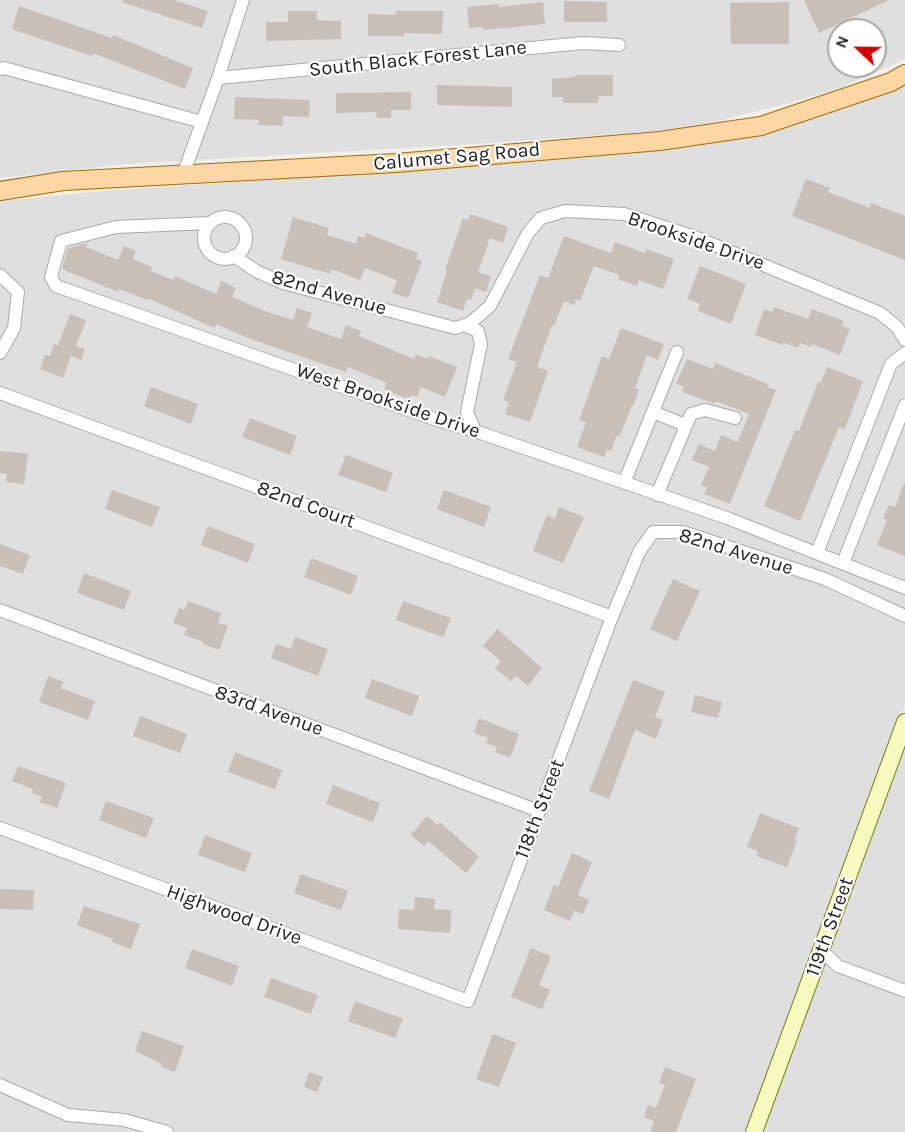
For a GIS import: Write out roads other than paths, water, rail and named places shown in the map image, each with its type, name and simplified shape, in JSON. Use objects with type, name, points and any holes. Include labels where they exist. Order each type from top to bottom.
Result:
[{"type":"main road","name":"Calumet Sag Road","points":[[0,191],[63,181],[396,163],[660,141],[761,126],[891,82],[905,74]]},
{"type":"street","points":[[183,175],[243,0]]},
{"type":"street","name":"South Black Forest Lane","points":[[218,78],[583,43],[619,45]]},
{"type":"street","points":[[0,69],[4,68],[202,122]]},
{"type":"street","name":"Brookside Drive","points":[[464,325],[469,324],[490,306],[528,233],[541,218],[565,212],[624,214],[695,237],[880,313],[897,327],[905,340]]},
{"type":"street","points":[[224,216],[239,222],[246,235],[245,244],[234,256],[220,258],[211,254],[203,238],[206,227],[224,216]]},
{"type":"street","name":"West Brookside Drive","points":[[210,223],[116,227],[61,241],[51,277],[56,286],[437,420],[727,518],[905,588]]},
{"type":"street","name":"82nd Avenue","points":[[234,256],[256,271],[283,283],[454,328],[464,325]]},
{"type":"street","points":[[0,275],[18,292],[14,328],[0,353]]},
{"type":"street","points":[[464,325],[478,331],[481,344],[467,412],[475,431]]},
{"type":"street","points":[[624,483],[677,352]]},
{"type":"street","points":[[817,553],[891,364],[905,353]]},
{"type":"street","name":"82nd Court","points":[[0,393],[612,617]]},
{"type":"street","points":[[843,563],[905,405]]},
{"type":"street","points":[[657,495],[691,414],[705,410],[735,418]]},
{"type":"street","points":[[653,412],[685,425]]},
{"type":"street","name":"82nd Avenue","points":[[612,617],[639,552],[653,532],[683,532],[825,579],[905,616]]},
{"type":"street","name":"83rd Avenue","points":[[0,610],[538,811]]},
{"type":"street","name":"118th Street","points":[[468,1001],[612,617]]},
{"type":"street","name":"119th Street","points":[[754,1132],[905,722]]},
{"type":"street","name":"Highwood Drive","points":[[0,828],[468,1001]]},
{"type":"street","points":[[822,951],[838,966],[905,991]]},
{"type":"street","points":[[0,1085],[68,1115],[124,1120],[167,1132]]}]
